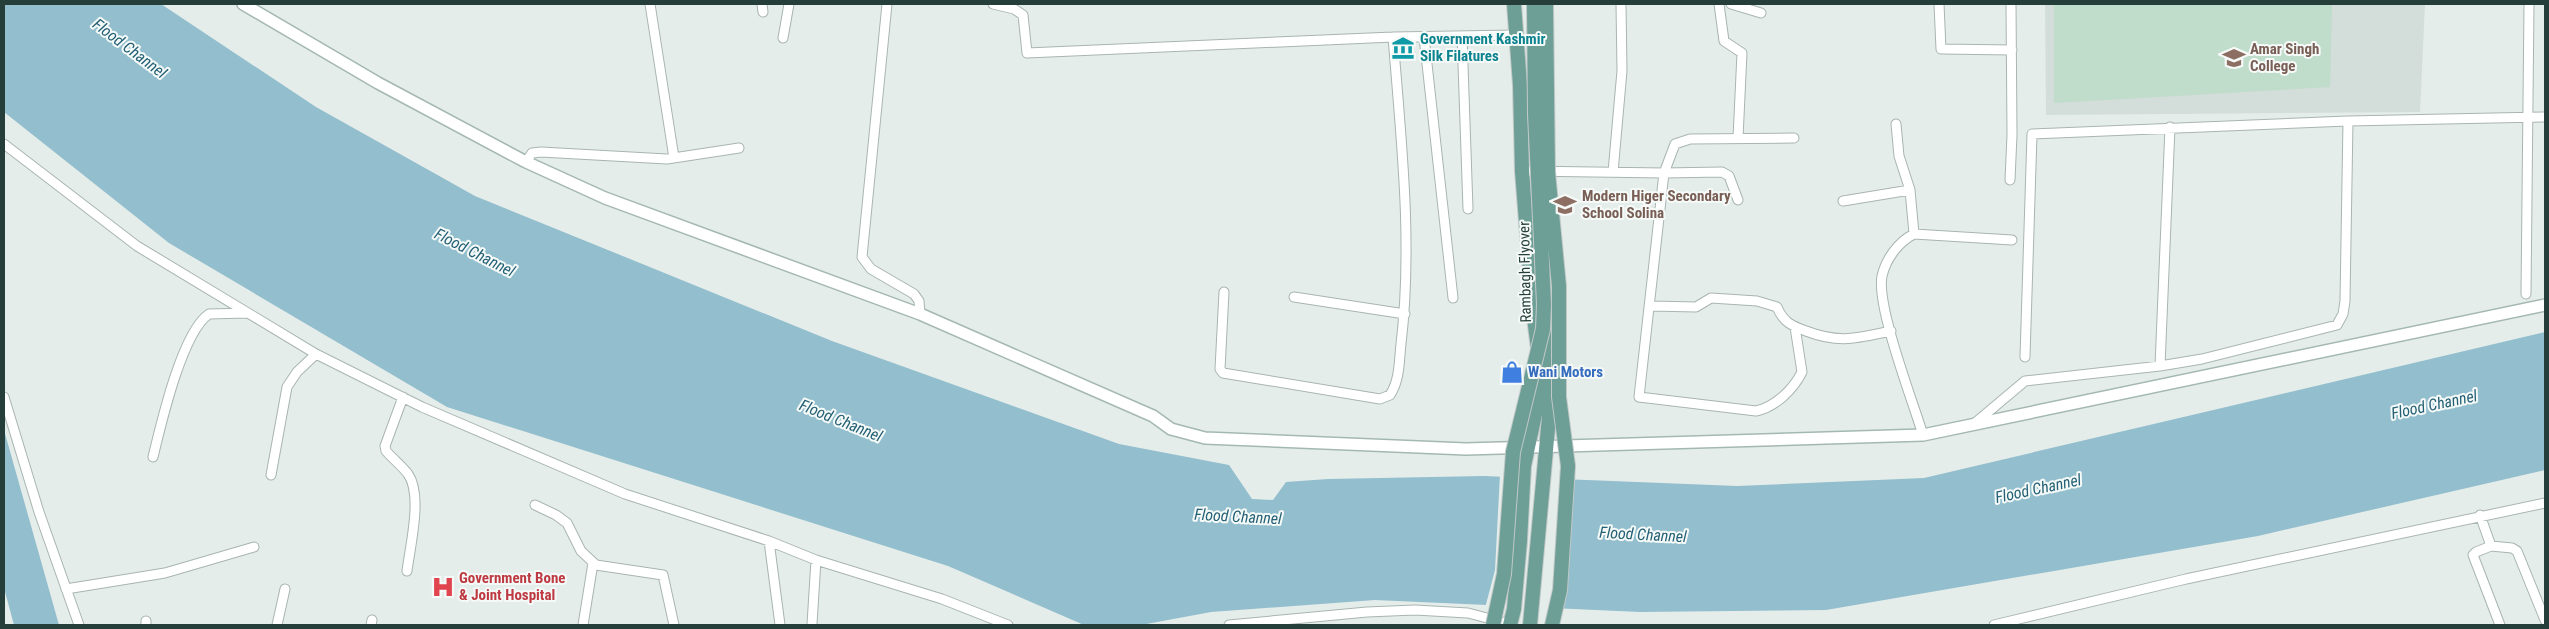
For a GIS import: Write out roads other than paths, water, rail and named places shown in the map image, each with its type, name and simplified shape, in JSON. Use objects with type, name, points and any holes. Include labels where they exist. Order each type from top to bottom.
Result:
[{"type":"main road","points":[[243,4],[378,83],[526,162],[605,198],[920,314],[1153,416],[1171,429],[1188,435],[1215,438],[1466,449],[1923,435],[1971,427],[2361,342],[2545,305]]},
{"type":"main road","points":[[1510,624],[1514,609],[1524,466],[1539,395],[1539,356],[1533,310],[1522,171],[1520,85],[1514,4]]},
{"type":"main road","name":"Rambagh Flyover","points":[[1493,625],[1504,574],[1513,452],[1539,346],[1544,304],[1535,114],[1534,4]]},
{"type":"main road","points":[[1530,625],[1543,465],[1549,418],[1549,258],[1543,172],[1538,4]]},
{"type":"main road","name":"Rambagh Flyover","points":[[1546,4],[1548,172],[1559,286],[1559,397],[1568,466],[1560,590],[1552,625]]},
{"type":"street","points":[[650,4],[674,158]]},
{"type":"street","points":[[783,38],[789,4]]},
{"type":"street","points":[[887,4],[862,257],[871,269],[914,294],[918,301],[920,314]]},
{"type":"street","points":[[993,4],[1014,10],[1023,16],[1026,53],[1393,37],[1515,35]]},
{"type":"street","points":[[1613,172],[1622,71],[1622,4]]},
{"type":"street","points":[[1719,4],[1724,41],[1742,52],[1738,138]]},
{"type":"street","points":[[1731,4],[1761,13]]},
{"type":"street","points":[[1938,4],[1941,49],[2012,50]]},
{"type":"street","points":[[2010,180],[2012,135],[2011,4]]},
{"type":"street","points":[[2526,294],[2529,4]]},
{"type":"street","points":[[1462,36],[1468,209]]},
{"type":"street","points":[[1224,292],[1220,370],[1223,374],[1380,398],[1390,395],[1395,388],[1405,314],[1406,216],[1393,37]]},
{"type":"street","points":[[1424,37],[1453,298]]},
{"type":"street","points":[[2026,357],[2032,134],[2348,121],[2545,117]]},
{"type":"street","points":[[1971,427],[2025,381],[2202,360],[2337,325],[2341,320],[2345,302],[2348,121]]},
{"type":"street","points":[[1896,124],[1899,156],[1910,190],[1914,234]]},
{"type":"street","points":[[2160,366],[2170,127]]},
{"type":"street","points":[[1794,138],[1681,140],[1676,144],[1664,173],[1651,306],[1639,397],[1756,411],[1766,409],[1784,395],[1802,372],[1795,327]]},
{"type":"street","points":[[4,144],[137,246],[316,354],[402,397],[625,494],[769,541],[816,560],[942,600],[1008,625]]},
{"type":"street","points":[[526,162],[532,154],[541,152],[674,158],[739,148]]},
{"type":"street","points":[[1522,171],[1726,173],[1733,182],[1738,200]]},
{"type":"street","points":[[1843,200],[1910,190]]},
{"type":"street","points":[[1923,435],[1884,310],[1882,277],[1898,245],[1914,234],[2012,240]]},
{"type":"street","points":[[1294,298],[1405,314]]},
{"type":"street","points":[[1651,306],[1696,307],[1711,298],[1757,301],[1777,307],[1785,321],[1795,327],[1836,340],[1891,331]]},
{"type":"street","points":[[153,457],[167,398],[196,327],[209,314],[247,313]]},
{"type":"street","points":[[271,475],[287,387],[297,372],[316,354]]},
{"type":"street","points":[[4,397],[79,625]]},
{"type":"street","points":[[402,397],[385,446],[386,451],[409,475],[414,489],[415,507],[407,571]]},
{"type":"street","points":[[1994,625],[2186,580],[2545,503]]},
{"type":"street","points":[[535,505],[556,515],[567,523],[581,551],[593,563],[600,566],[663,575],[674,625]]},
{"type":"street","points":[[2480,516],[2491,546]]},
{"type":"street","points":[[769,541],[780,625]]},
{"type":"street","points":[[2500,625],[2473,555],[2491,546],[2517,550],[2545,620]]},
{"type":"street","points":[[66,589],[165,573],[254,547]]},
{"type":"street","points":[[812,624],[816,560]]},
{"type":"street","points":[[583,625],[593,563]]},
{"type":"street","points":[[277,625],[285,589]]},
{"type":"street","points":[[1229,625],[1415,610],[1468,613],[1510,624]]},
{"type":"water","name":"Flood Channel","points":[[4,4],[161,4],[316,107],[475,196],[832,341],[1119,444],[1229,465],[1252,499],[1273,500],[1286,482],[1328,479],[1484,476],[1737,486],[1924,478],[2545,332],[2545,470],[2258,536],[1826,610],[1640,612],[1375,600],[1211,612],[1141,625],[1084,625],[948,566],[447,407],[169,243],[4,112]]},
{"type":"water","points":[[4,430],[59,625],[14,625],[4,588]]},
{"type":"place","name":"Government Kashmir Silk Filatures","points":[[1403,48]]},
{"type":"place","name":"Amar Singh College","points":[[2234,58]]},
{"type":"place","name":"Modern Higer Secondary School Solina","points":[[1565,205]]},
{"type":"place","name":"Wani Motors","points":[[1512,372]]},
{"type":"place","name":"Government Bone & Joint Hospital","points":[[443,587]]}]
